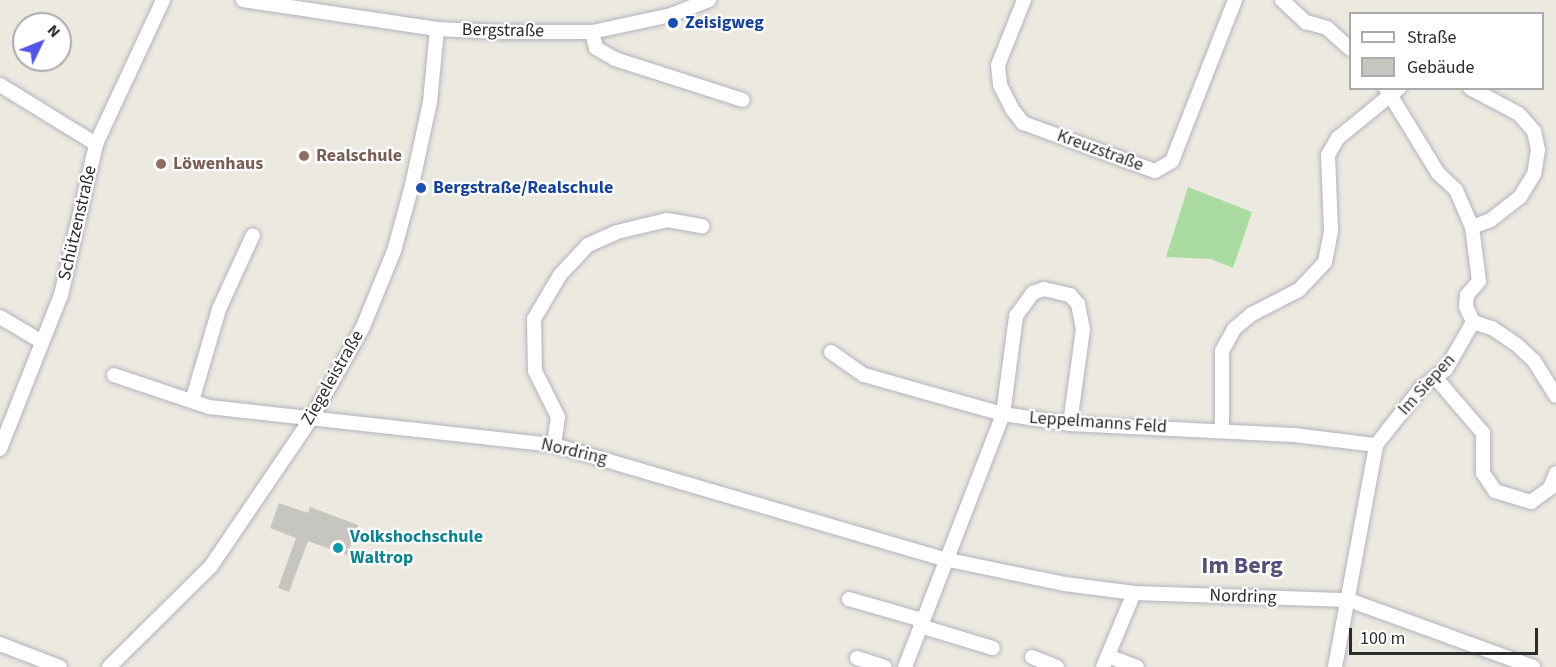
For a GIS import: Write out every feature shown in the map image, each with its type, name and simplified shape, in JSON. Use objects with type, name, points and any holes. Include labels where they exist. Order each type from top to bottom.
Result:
[{"type":"street","name":"Schützenstraße","points":[[0,449],[61,295],[96,144],[163,0]]},
{"type":"street","name":"Bergstraße","points":[[243,0],[437,28],[592,32]]},
{"type":"street","points":[[709,0],[671,15],[592,32],[596,48],[615,59],[743,100]]},
{"type":"street","name":"Kreuzstraße","points":[[1023,0],[998,65],[1000,85],[1012,109],[1023,123],[1155,171],[1172,161],[1235,0]]},
{"type":"street","points":[[1282,0],[1306,22],[1327,28],[1349,48]]},
{"type":"street","name":"Ziegeleistraße","points":[[109,667],[211,566],[311,419],[362,329],[394,251],[430,102],[437,28]]},
{"type":"street","points":[[0,85],[96,144]]},
{"type":"street","points":[[1222,430],[1222,351],[1234,329],[1252,314],[1299,290],[1325,262],[1331,230],[1328,155],[1338,138],[1391,90],[1438,173],[1456,190],[1472,227],[1479,281],[1467,295],[1466,306],[1473,322],[1492,327],[1516,344],[1534,361],[1556,396]]},
{"type":"street","points":[[1472,227],[1491,220],[1520,197],[1534,174],[1538,150],[1533,131],[1519,114],[1474,90]]},
{"type":"street","points":[[554,445],[558,417],[535,371],[534,319],[560,275],[588,245],[617,232],[667,220],[702,226]]},
{"type":"street","points":[[192,401],[219,309],[253,236]]},
{"type":"street","points":[[905,667],[944,559],[1003,414],[1016,316],[1033,293],[1060,290],[1078,304],[1083,329],[1070,424]]},
{"type":"street","points":[[0,317],[42,342]]},
{"type":"street","name":"Im Siepen","points":[[1335,667],[1376,445],[1421,388],[1446,369],[1473,322]]},
{"type":"street","name":"Leppelmanns Feld","points":[[831,352],[864,375],[1003,414],[1070,424],[1222,430],[1376,445]]},
{"type":"street","name":"Nordring","points":[[114,375],[192,401],[311,419],[554,445],[944,559],[1134,593],[1349,600],[1533,667]]},
{"type":"street","points":[[1435,377],[1483,433],[1483,473],[1495,491],[1531,502],[1550,488],[1556,473]]},
{"type":"street","points":[[1134,593],[1106,662],[1137,667]]},
{"type":"street","points":[[849,598],[993,648]]},
{"type":"street","points":[[0,644],[60,667]]},
{"type":"street","points":[[1032,657],[1057,667]]},
{"type":"street","points":[[857,658],[885,667]]},
{"type":"green space","points":[[1188,187],[1252,212],[1233,268],[1211,259],[1166,257]]},
{"type":"building","name":"Volkshochschule Waltrop","points":[[279,503],[308,513],[310,507],[358,525],[347,555],[308,541],[289,592],[278,588],[296,538],[270,528]]},
{"type":"place","name":"Zeisigweg","points":[[673,23]]},
{"type":"place","name":"Realschule","points":[[304,156]]},
{"type":"place","name":"Löwenhaus","points":[[161,164]]},
{"type":"place","name":"Bergstraße/Realschule","points":[[421,188]]},
{"type":"place","name":"Volkshochschule Waltrop","points":[[338,548]]},
{"type":"district","name":"Im Berg","points":[[1242,566]]}]
